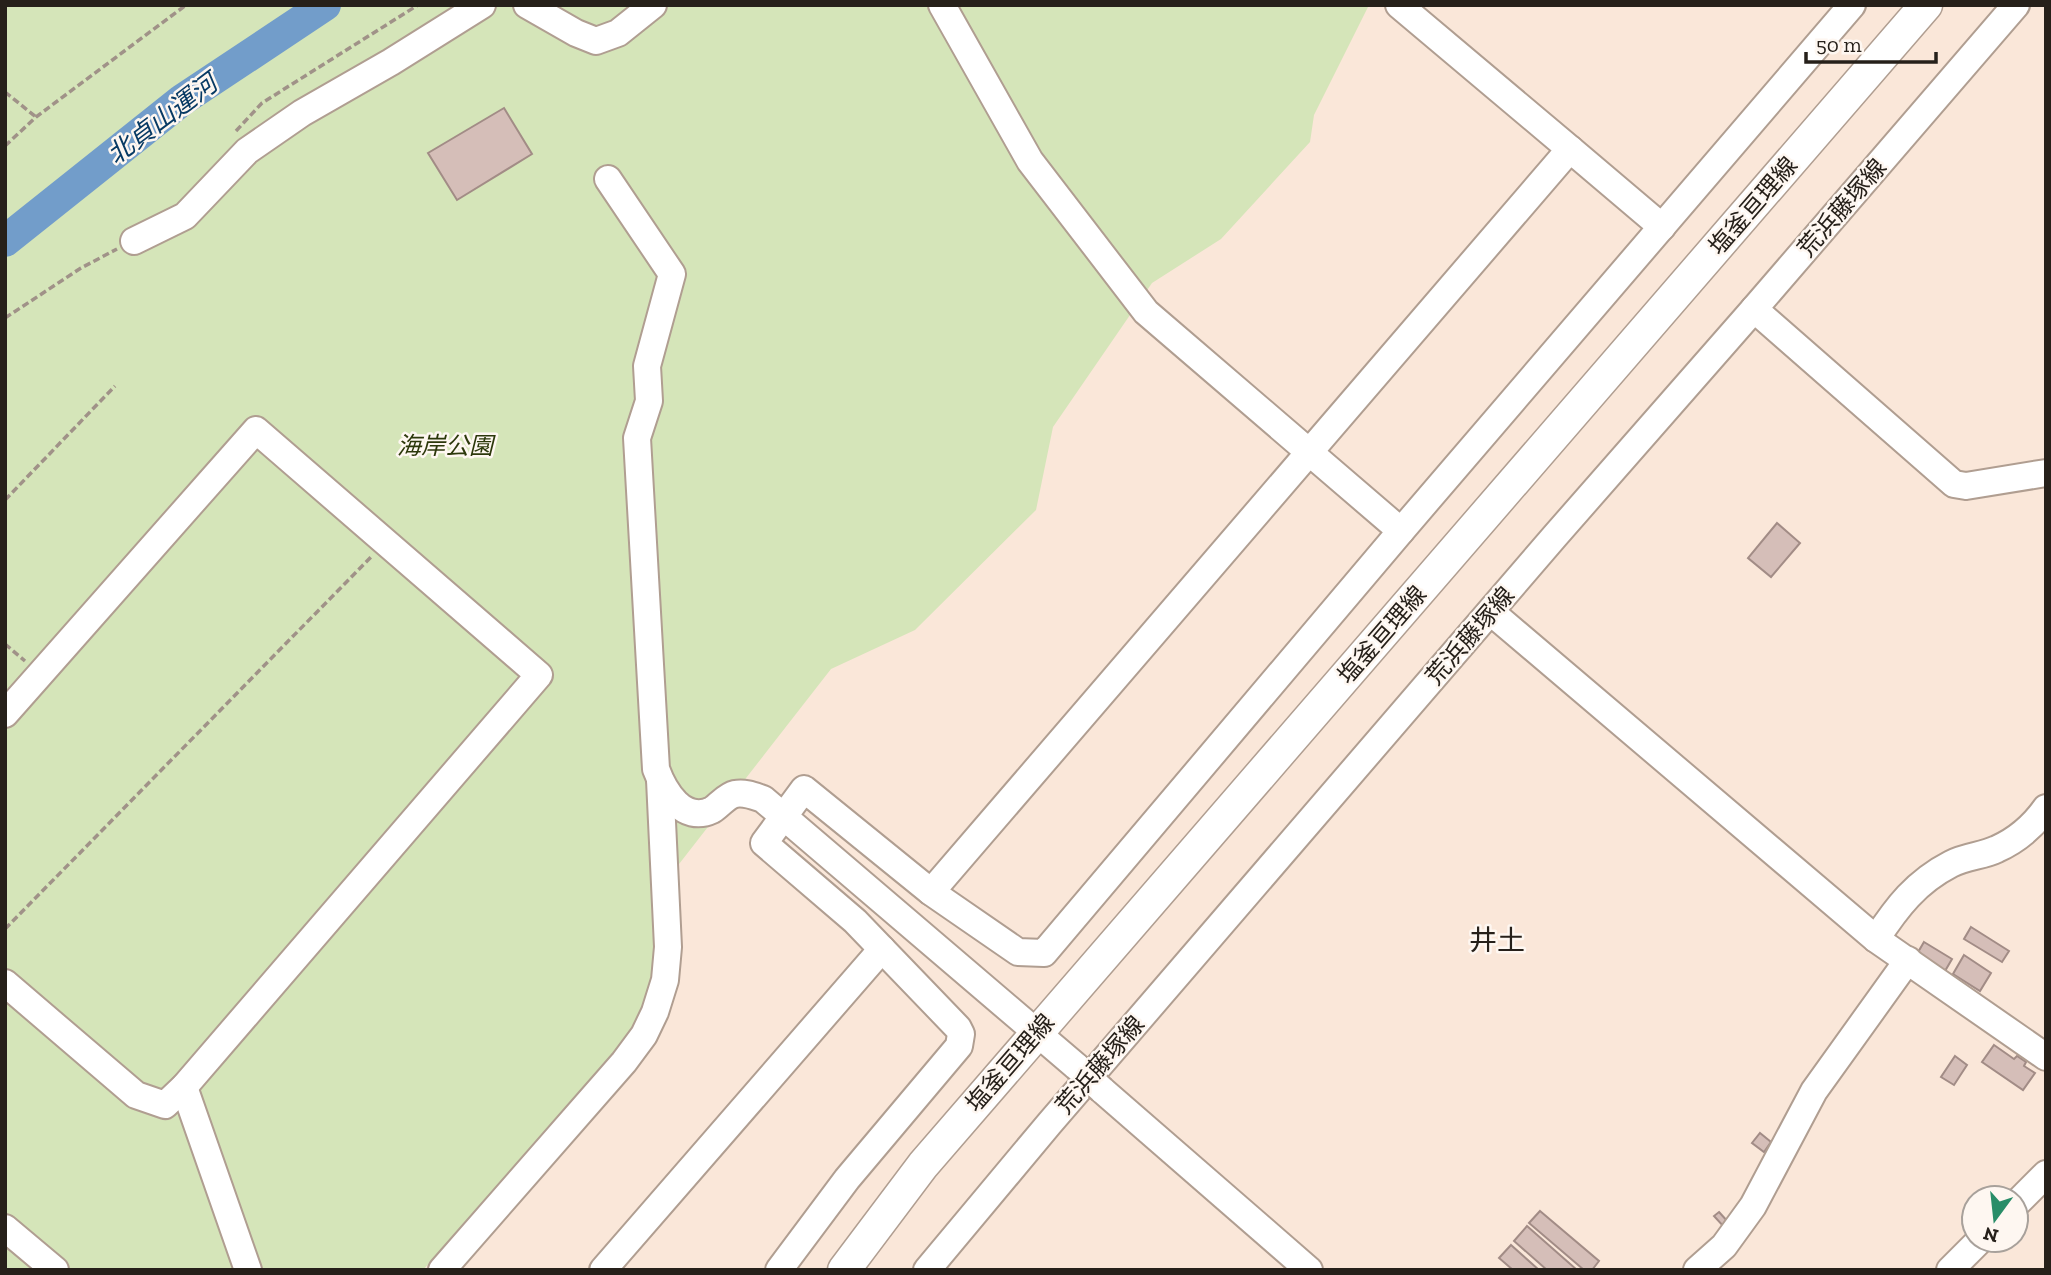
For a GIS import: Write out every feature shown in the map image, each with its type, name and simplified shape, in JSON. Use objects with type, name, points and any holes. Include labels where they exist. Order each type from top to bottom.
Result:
[{"type":"main road","name":"塩釜亘理線","points":[[844,1270],[923,1165],[1926,5]]},
{"type":"street","points":[[134,241],[185,216],[247,151],[302,113],[482,5]]},
{"type":"street","points":[[527,5],[576,33],[596,41],[618,33],[653,5]]},
{"type":"street","points":[[942,5],[1030,161],[1146,312],[1401,531]]},
{"type":"street","points":[[1399,5],[1662,227]]},
{"type":"street","points":[[779,1270],[847,1179],[961,1041],[958,1028],[882,948],[855,921],[764,843],[804,789],[932,891],[1018,952],[1044,953],[1852,5]]},
{"type":"street","name":"荒浜藤塚線","points":[[927,1270],[1058,1113],[2016,5]]},
{"type":"street","points":[[932,891],[1570,149]]},
{"type":"street","points":[[608,179],[672,274],[647,366],[649,401],[638,438],[656,769],[673,802],[686,810],[699,813],[712,809],[734,794],[748,794],[762,799],[1037,1032],[1309,1270]]},
{"type":"street","points":[[1754,309],[1954,484],[1966,486],[2046,473]]},
{"type":"street","points":[[5,714],[256,430],[539,675],[184,1087],[165,1105],[136,1096],[5,984]]},
{"type":"street","points":[[1491,612],[1876,939],[2046,1057]]},
{"type":"street","points":[[442,1270],[624,1062],[655,1012],[665,980],[668,947],[660,780]]},
{"type":"street","points":[[1876,939],[1900,903],[1923,881],[1953,863],[1997,849],[2036,824],[2046,808]]},
{"type":"street","points":[[603,1270],[882,948]]},
{"type":"street","points":[[1697,1270],[1724,1246],[1753,1206],[1814,1091],[1908,960]]},
{"type":"street","points":[[184,1087],[248,1270]]},
{"type":"street","points":[[2030,1190],[2046,1174]]},
{"type":"street","points":[[5,1228],[55,1270]]},
{"type":"street","points":[[1950,1270],[1966,1254]]},
{"type":"path","points":[[5,146],[36,117],[186,5]]},
{"type":"path","points":[[5,92],[36,117]]},
{"type":"path","points":[[5,500],[115,386]]},
{"type":"path","points":[[5,929],[386,542]]},
{"type":"green space","name":"海岸公園","points":[[5,5],[1369,5],[1314,115],[1310,142],[1221,239],[1152,283],[1053,427],[1036,510],[915,630],[831,669],[651,900],[655,977],[626,1042],[423,1270],[5,1270]]},
{"type":"building","points":[[504,108],[532,154],[457,200],[428,153]]},
{"type":"building","points":[[1777,523],[1800,543],[1771,577],[1748,558]]},
{"type":"building","points":[[1971,927],[2009,951],[2002,962],[1964,939]]},
{"type":"building","points":[[1924,942],[1952,959],[1945,971],[1917,954]]},
{"type":"building","points":[[1964,955],[1991,973],[1980,991],[1953,974]]},
{"type":"building","points":[[1994,1045],[2014,1059],[2017,1056],[2026,1062],[2024,1066],[2035,1073],[2023,1090],[1982,1062]]},
{"type":"building","points":[[1955,1056],[1967,1065],[1954,1085],[1941,1077]]},
{"type":"building","points":[[1760,1133],[1771,1142],[1764,1152],[1752,1143]]},
{"type":"building","points":[[1540,1211],[1599,1261],[1592,1270],[1584,1270],[1529,1223]]},
{"type":"building","points":[[1719,1212],[1729,1223],[1724,1227],[1714,1216]]},
{"type":"building","points":[[1527,1226],[1577,1270],[1547,1270],[1514,1241]]},
{"type":"building","points":[[1511,1245],[1539,1270],[1513,1270],[1499,1258]]},
{"type":"waterway","name":"北貞山運河","points":[[5,241],[182,100],[325,5]]},
{"type":"district","name":"井土","points":[[1497,940]]}]
